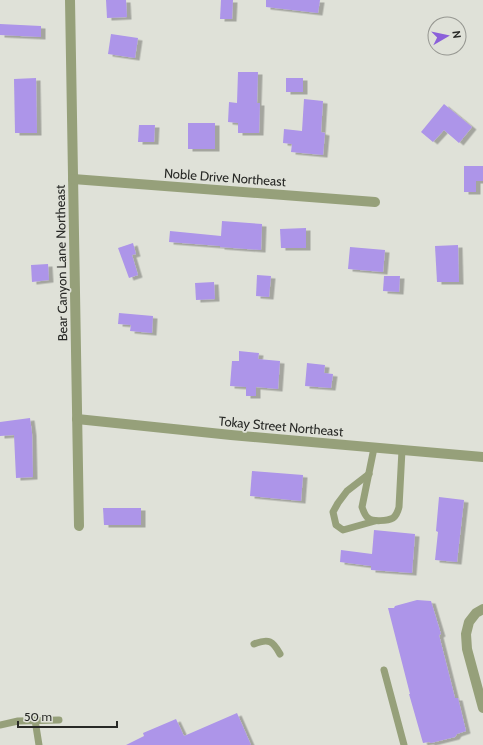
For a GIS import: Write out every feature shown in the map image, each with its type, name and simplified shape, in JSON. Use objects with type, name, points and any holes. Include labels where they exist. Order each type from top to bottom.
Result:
[{"type":"street","name":"Bear Canyon Lane Northeast","points":[[70,0],[79,526]]},
{"type":"street","name":"Noble Drive Northeast","points":[[73,179],[375,202]]},
{"type":"street","name":"Tokay Street Northeast","points":[[77,419],[231,435],[483,457]]},
{"type":"street","points":[[483,609],[476,613],[469,622],[466,634],[467,649],[483,708]]},
{"type":"lane","points":[[374,448],[362,507],[368,519],[376,521]]},
{"type":"lane","points":[[368,474],[347,491],[333,512],[336,525],[344,530],[393,518],[397,513],[399,507],[402,450]]},
{"type":"lane","points":[[254,644],[262,641],[270,642],[276,646],[280,654]]},
{"type":"lane","points":[[384,670],[404,745]]},
{"type":"lane","points":[[35,720],[39,745]]},
{"type":"lane","points":[[0,725],[18,721],[59,720]]},
{"type":"building","points":[[106,0],[126,0],[127,17],[107,18]]},
{"type":"building","points":[[221,0],[233,0],[232,19],[220,19]]},
{"type":"building","points":[[266,0],[320,0],[318,13],[266,7]]},
{"type":"building","points":[[0,24],[41,26],[41,37],[0,35]]},
{"type":"building","points":[[111,34],[138,38],[135,58],[108,54]]},
{"type":"building","points":[[238,72],[258,72],[257,103],[260,103],[259,133],[238,133],[238,123],[228,122],[229,102],[237,103]]},
{"type":"building","points":[[36,78],[37,133],[15,133],[14,79]]},
{"type":"building","points":[[286,78],[303,78],[303,92],[286,92]]},
{"type":"building","points":[[304,99],[323,101],[321,132],[325,133],[323,155],[291,152],[292,144],[283,143],[284,129],[302,131]]},
{"type":"building","points":[[444,104],[472,127],[459,143],[444,130],[433,142],[421,132]]},
{"type":"building","points":[[188,123],[215,123],[215,149],[188,149]]},
{"type":"building","points":[[139,125],[155,125],[154,142],[138,142]]},
{"type":"building","points":[[464,166],[483,166],[483,181],[476,181],[476,192],[464,192]]},
{"type":"building","points":[[222,221],[262,224],[261,250],[169,242],[170,231],[221,236]]},
{"type":"building","points":[[306,228],[306,248],[281,248],[280,229]]},
{"type":"building","points":[[133,243],[136,254],[132,255],[138,275],[129,278],[118,248]]},
{"type":"building","points":[[458,245],[459,282],[437,282],[435,246]]},
{"type":"building","points":[[350,247],[385,250],[383,272],[348,269]]},
{"type":"building","points":[[48,264],[49,280],[32,282],[31,265]]},
{"type":"building","points":[[257,275],[271,276],[269,297],[256,296]]},
{"type":"building","points":[[384,276],[400,276],[399,292],[383,291]]},
{"type":"building","points":[[214,282],[215,299],[196,300],[195,283]]},
{"type":"building","points":[[119,313],[153,316],[152,333],[130,331],[131,325],[118,324]]},
{"type":"building","points":[[239,351],[259,353],[258,359],[280,361],[278,389],[256,387],[256,396],[246,396],[246,387],[230,386],[232,361],[239,361]]},
{"type":"building","points":[[307,363],[325,365],[324,373],[333,374],[331,388],[305,386]]},
{"type":"building","points":[[30,418],[32,433],[33,477],[16,478],[14,435],[0,436],[0,422]]},
{"type":"building","points":[[252,471],[303,475],[301,501],[250,496]]},
{"type":"building","points":[[439,497],[464,500],[457,562],[435,560],[438,532],[436,531]]},
{"type":"building","points":[[103,508],[141,508],[141,525],[104,525]]},
{"type":"building","points":[[374,530],[415,534],[412,573],[371,570],[371,566],[340,562],[341,550],[372,554]]},
{"type":"building","points":[[417,600],[431,601],[441,634],[439,635],[455,698],[458,698],[466,731],[457,734],[455,737],[431,743],[423,743],[409,694],[388,608],[394,608],[395,606]]},
{"type":"building","points":[[237,713],[251,745],[126,745],[144,736],[143,733],[176,719],[184,736]]}]
